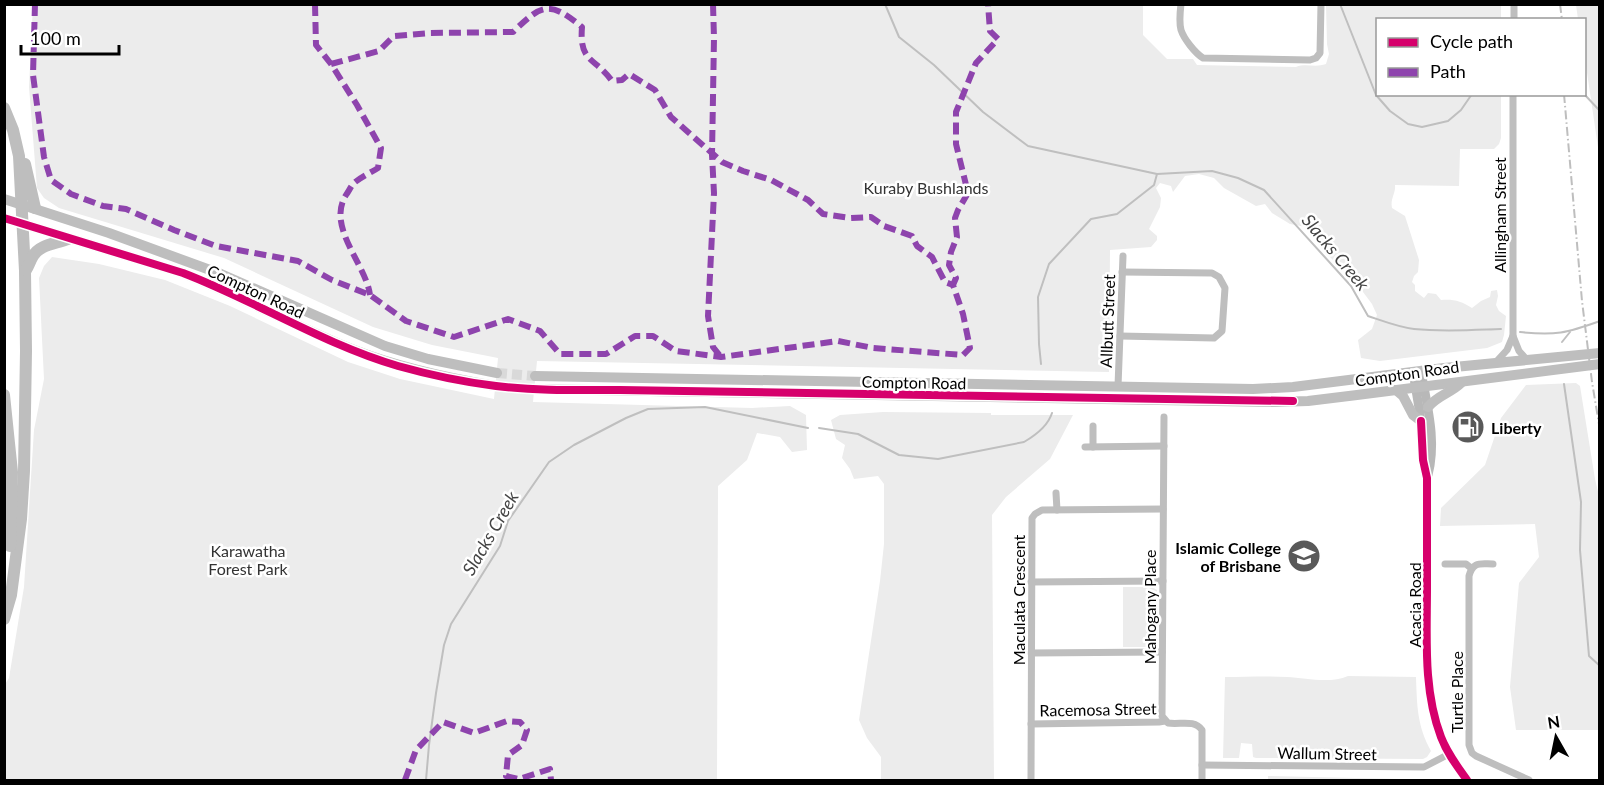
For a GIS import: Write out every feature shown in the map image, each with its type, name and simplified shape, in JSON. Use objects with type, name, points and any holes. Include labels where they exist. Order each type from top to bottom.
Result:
[{"type":"highway","points":[[4,108],[11,124],[19,156],[25,271],[26,363],[23,487],[15,569],[4,620]]},
{"type":"highway","points":[[19,156],[25,163],[35,208]]},
{"type":"highway","points":[[25,271],[38,250],[48,245],[56,245],[68,238]]},
{"type":"highway","points":[[4,395],[11,450],[12,499],[10,548],[4,595]]},
{"type":"main road","name":"Compton Road","points":[[4,198],[128,239],[221,274],[385,346],[428,359],[497,373]]},
{"type":"main road","name":"Compton Road","points":[[4,218],[196,278],[322,337],[377,359],[441,376],[495,386]]},
{"type":"main road","name":"Compton Road","points":[[535,376],[1269,388],[1335,383],[1599,353]]},
{"type":"main road","name":"Compton Road","points":[[534,389],[1260,402],[1308,400],[1599,364]]},
{"type":"main road","points":[[1428,407],[1464,381]]},
{"type":"main road","points":[[1396,390],[1402,395],[1413,415],[1421,421]]},
{"type":"street","points":[[1180,4],[1182,33],[1198,55],[1203,58],[1310,60],[1316,58],[1320,53],[1321,4]]},
{"type":"street","name":"Allingham Street","points":[[1513,96],[1513,336]]},
{"type":"street","name":"Allbutt Street","points":[[1119,387],[1123,256]]},
{"type":"street","points":[[1120,336],[1214,338],[1222,331],[1225,288],[1219,277],[1212,273],[1122,272]]},
{"type":"street","points":[[1513,336],[1519,351],[1527,360]]},
{"type":"street","points":[[1496,363],[1507,350],[1513,336]]},
{"type":"street","name":"Acacia Road","points":[[1417,372],[1423,460],[1427,478],[1428,668],[1431,696],[1436,719],[1449,754],[1467,780]]},
{"type":"street","name":"Acacia Road","points":[[1419,387],[1428,407],[1431,425],[1432,459],[1427,478]]},
{"type":"street","name":"Mahogany Place","points":[[1164,417],[1162,716],[1165,721]]},
{"type":"street","points":[[1093,426],[1089,447],[1164,447]]},
{"type":"street","points":[[1056,493],[1057,510]]},
{"type":"street","name":"Maculata Crescent","points":[[1031,780],[1032,518],[1042,510],[1163,509]]},
{"type":"street","points":[[1445,564],[1467,564],[1471,568],[1477,564],[1493,564]]},
{"type":"street","name":"Turtle Place","points":[[1471,568],[1469,576],[1470,749],[1476,756],[1530,780]]},
{"type":"street","points":[[1031,582],[1163,581]]},
{"type":"street","points":[[1031,653],[1162,652]]},
{"type":"street","points":[[1165,721],[1173,724],[1198,725],[1202,730],[1202,780]]},
{"type":"street","name":"Racemosa Street","points":[[1031,724],[1165,721]]},
{"type":"street","name":"Wallum Street","points":[[1202,765],[1424,767],[1449,754]]},
{"type":"green space","points":[[1143,4],[1143,35],[1167,59],[1193,59],[1197,65],[1296,67],[1326,64],[1329,54],[1326,5],[1501,5],[1501,18],[1376,18],[1376,96],[1501,96],[1499,144],[1494,149],[1460,149],[1459,186],[1395,185],[1392,208],[1405,216],[1419,260],[1418,272],[1412,282],[1415,285],[1415,291],[1424,298],[1428,293],[1436,294],[1441,300],[1457,301],[1472,308],[1490,297],[1491,291],[1497,290],[1496,305],[1499,311],[1506,316],[1504,335],[1502,342],[1487,348],[1380,361],[1361,358],[1358,340],[1372,329],[1377,315],[1351,273],[1327,254],[1306,227],[1290,224],[1272,213],[1265,204],[1256,206],[1224,188],[1214,178],[1199,174],[1185,176],[1173,192],[1171,186],[1160,183],[1156,188],[1161,198],[1160,207],[1149,229],[1157,236],[1157,240],[1151,247],[1110,250],[1109,372],[537,361],[533,402],[752,408],[790,406],[806,415],[807,450],[792,452],[780,437],[757,433],[747,460],[718,486],[717,780],[5,780],[4,686],[9,678],[24,587],[34,430],[44,379],[39,278],[44,266],[52,257],[99,264],[165,280],[230,306],[348,362],[400,379],[494,399],[498,358],[432,345],[373,327],[224,258],[59,208],[44,198],[37,188],[29,87],[33,5]]},
{"type":"green space","points":[[1576,5],[1599,5],[1599,154],[1586,66],[1586,18],[1578,18]]},
{"type":"green space","points":[[1576,383],[1580,386],[1599,496],[1599,730],[1516,730],[1510,687],[1519,583],[1539,557],[1535,524],[1440,526],[1441,508],[1485,465],[1501,418],[1526,385]]},
{"type":"green space","points":[[883,412],[1073,415],[1050,459],[1006,497],[992,515],[994,780],[881,780],[881,757],[867,738],[859,720],[884,544],[884,484],[878,476],[854,479],[842,458],[845,445],[836,439],[831,420],[840,415]]},
{"type":"green space","points":[[1123,587],[1152,587],[1157,590],[1157,644],[1151,647],[1123,647]]},
{"type":"green space","points":[[1348,676],[1416,677],[1420,724],[1431,751],[1427,757],[1423,759],[1256,758],[1253,757],[1252,744],[1241,743],[1239,758],[1223,758],[1225,677],[1326,680]]},
{"type":"green space","points":[[1268,776],[1443,780],[1268,780]]},
{"type":"waterway","name":"Slacks Creek","points":[[885,4],[899,37],[934,65],[983,112],[1028,146],[1157,174]]},
{"type":"waterway","points":[[1340,4],[1376,95]]},
{"type":"waterway","points":[[1377,96],[1390,111],[1408,124],[1422,127],[1448,121],[1461,110],[1471,96]]},
{"type":"waterway","points":[[1586,96],[1600,111]]},
{"type":"waterway","name":"Slacks Creek","points":[[1041,364],[1038,297],[1049,264],[1091,219],[1117,214],[1154,185],[1157,174],[1212,171],[1238,178],[1264,190],[1351,286],[1368,316],[1414,329],[1447,331],[1501,329]]},
{"type":"waterway","name":"Slacks Creek","points":[[1520,332],[1543,334],[1561,332],[1600,321]]},
{"type":"waterway","points":[[1562,342],[1570,332]]},
{"type":"waterway","points":[[1564,384],[1581,502],[1580,550],[1589,656],[1600,666]]},
{"type":"waterway","name":"Slacks Creek","points":[[426,780],[436,693],[444,645],[451,624],[500,546],[508,521],[549,462],[574,445],[648,409],[705,407],[808,428]]},
{"type":"waterway","name":"Slacks Creek","points":[[819,428],[858,434],[899,455],[938,459],[1024,442],[1041,430],[1052,413]]},
{"type":"tunnel","points":[[497,373],[535,376]]},
{"type":"tunnel","points":[[495,386],[534,389]]},
{"type":"railway","points":[[1560,4],[1562,18]]},
{"type":"railway","points":[[1564,96],[1582,301],[1600,430]]},
{"type":"marked path","points":[[35,4],[33,75],[44,157],[51,180],[71,194],[103,206],[126,209],[216,246],[298,261],[332,280],[370,295],[406,321],[454,337],[508,319],[540,331],[560,354],[606,354],[635,336],[653,336],[676,351],[721,357],[838,341],[873,348],[963,355],[970,348],[963,314],[953,285],[956,278],[949,265],[957,237],[955,218],[968,193],[956,144],[956,112],[976,63],[998,39],[990,31],[988,4]]},
{"type":"marked path","points":[[315,4],[316,45],[357,105],[381,148],[378,168],[354,183],[341,207],[344,233],[362,271],[370,295]]},
{"type":"marked path","points":[[713,4],[714,193],[708,316],[713,347],[721,357]]},
{"type":"marked path","points":[[331,64],[379,51],[394,36],[513,32],[539,11],[553,9],[571,18],[582,27],[583,47],[586,54],[612,81],[622,80],[629,74],[655,90],[671,117],[722,162],[771,180],[808,200],[823,214],[851,218],[871,217],[884,226],[912,236],[917,246],[932,257],[945,282],[953,285]]},
{"type":"marked path","points":[[405,780],[416,750],[443,722],[474,733],[507,721],[520,722],[527,730],[522,745],[508,755],[506,776],[519,779],[550,769],[551,780]]},
{"type":"cycle path","points":[[4,218],[183,273],[370,357],[422,372],[511,388],[1293,401]]},
{"type":"cycle path","points":[[1421,421],[1423,460],[1427,478],[1427,644],[1431,701],[1441,737],[1449,754],[1467,780]]},
{"type":"place","name":"Liberty","points":[[1468,427]]},
{"type":"place","name":"Islamic College of Brisbane","points":[[1304,556]]},
{"type":"park label","name":"Kuraby Bushlands","points":[[926,187]]},
{"type":"park label","name":"Karawatha Forest Park","points":[[248,559]]}]
